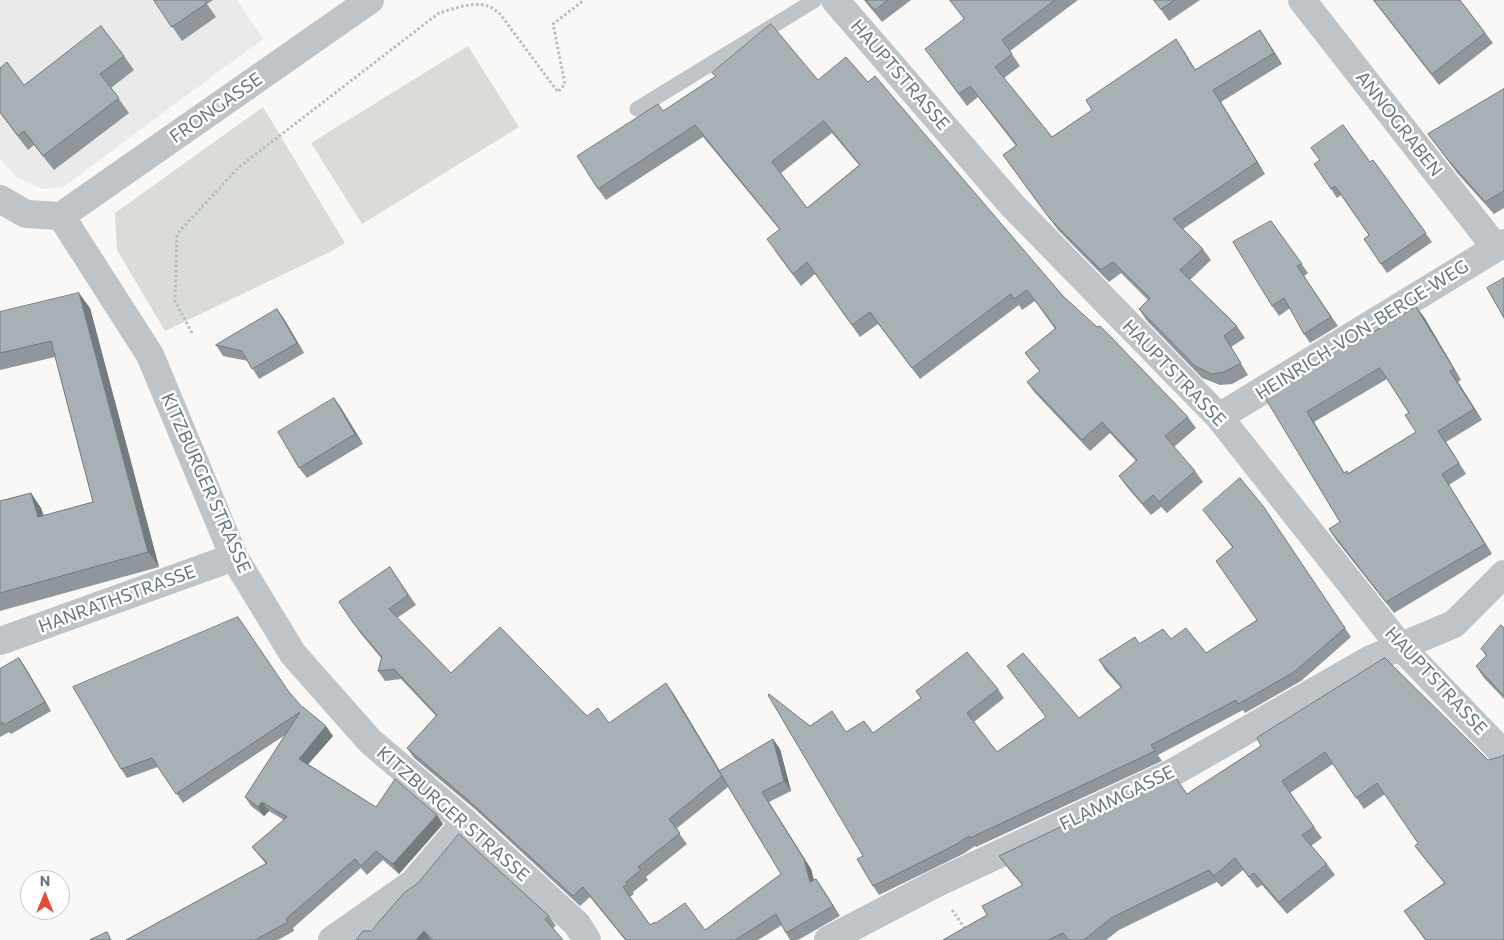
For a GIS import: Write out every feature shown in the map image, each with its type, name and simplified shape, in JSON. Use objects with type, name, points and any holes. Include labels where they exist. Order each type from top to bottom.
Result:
[{"type":"street","name":"FRONGASSE","points":[[61,216],[370,0]]},
{"type":"street","name":"HAUPTSTRASSE","points":[[835,0],[1012,205],[1219,418],[1400,646],[1504,754]]},
{"type":"street","name":"ANNOGRABEN","points":[[1302,0],[1500,245]]},
{"type":"street","points":[[0,199],[26,214],[61,216]]},
{"type":"street","name":"KITZBURGER STRASSE","points":[[61,216],[150,354],[234,557],[294,654],[370,741],[465,822],[577,924],[587,940]]},
{"type":"street","name":"HEINRICH-VON-BERGE-WEG","points":[[1219,418],[1500,245]]},
{"type":"street","name":"HANRATHSTRASSE","points":[[0,641],[234,557]]},
{"type":"street","name":"FLAMMGASSE","points":[[828,940],[936,884],[1172,773],[1371,659],[1454,624],[1504,574]]},
{"type":"street","points":[[332,940],[413,883],[465,822]]},
{"type":"lane","points":[[637,109],[815,0]]},
{"type":"path","points":[[192,333],[175,301],[177,234],[239,167],[439,13],[462,6],[481,4],[490,6],[500,14],[558,92],[566,84],[553,24],[584,0]]},
{"type":"path","points":[[936,884],[967,932]]},
{"type":"shaded area","points":[[0,0],[237,0],[263,39],[63,187],[42,189],[18,178],[0,159]]},
{"type":"shaded area","points":[[468,46],[519,127],[362,224],[311,143]]},
{"type":"shaded area","points":[[263,107],[345,243],[165,331],[117,250],[115,213]]},
{"type":"building","points":[[154,0],[204,0],[207,3],[172,27]]},
{"type":"building","points":[[866,0],[888,0],[875,10]]},
{"type":"building","points":[[950,0],[1055,0],[1002,40],[1012,54],[995,67],[1052,137],[1092,110],[1086,100],[1176,39],[1195,70],[1260,30],[1274,53],[1213,90],[1257,162],[1173,219],[1203,249],[1180,270],[1237,326],[1224,336],[1241,363],[1224,372],[1212,374],[1195,366],[1139,309],[1150,298],[1113,262],[1101,270],[1050,219],[1003,155],[1017,145],[970,86],[959,94],[925,49],[964,19]]},
{"type":"building","points":[[1154,0],[1175,0],[1161,9]]},
{"type":"building","points":[[1374,0],[1460,0],[1485,33],[1432,74]]},
{"type":"building","points":[[771,24],[818,80],[846,57],[868,82],[875,76],[1063,296],[1097,327],[1100,326],[1188,417],[1165,436],[1195,471],[1159,502],[1153,495],[1143,504],[1119,476],[1137,460],[1102,422],[1082,440],[1027,382],[1040,371],[1025,353],[1056,328],[1027,290],[1014,299],[1011,294],[912,368],[870,312],[852,325],[807,262],[793,274],[767,239],[780,229],[695,125],[598,189],[577,156],[658,104],[663,111],[716,76],[712,73]],"holes":[[[824,121],[860,165],[807,208],[772,162]]]},
{"type":"building","points":[[101,26],[124,56],[100,74],[119,98],[43,156],[24,131],[18,136],[0,112],[0,68],[7,62],[24,85]]},
{"type":"building","points":[[1504,89],[1504,191],[1485,202],[1428,134]]},
{"type":"building","points":[[1343,125],[1370,162],[1373,160],[1426,233],[1381,264],[1364,239],[1369,235],[1335,186],[1331,189],[1314,164],[1320,160],[1311,148]]},
{"type":"building","points":[[1271,221],[1302,264],[1297,266],[1331,317],[1304,334],[1284,298],[1272,306],[1233,242]]},
{"type":"building","points":[[1504,278],[1504,318],[1487,288]]},
{"type":"building","points":[[79,293],[148,552],[0,593],[0,501],[31,493],[38,517],[93,502],[51,341],[0,353],[0,312]]},
{"type":"building","points":[[1416,307],[1454,369],[1450,371],[1474,409],[1438,431],[1459,463],[1442,474],[1485,544],[1386,602],[1329,529],[1340,522],[1264,396],[1320,363],[1318,360],[1348,341],[1351,345]],"holes":[[[1380,368],[1409,413],[1405,415],[1416,432],[1348,474],[1347,471],[1344,473],[1307,412]]]},
{"type":"building","points":[[277,309],[297,343],[252,369],[242,351],[216,345]]},
{"type":"building","points":[[334,398],[355,434],[299,468],[278,432]]},
{"type":"building","points":[[1240,478],[1263,506],[1345,628],[1294,672],[1238,704],[1236,700],[1151,745],[1155,751],[970,838],[969,836],[957,844],[873,886],[857,859],[863,856],[768,695],[810,726],[832,711],[846,732],[864,721],[873,733],[921,698],[916,691],[967,652],[998,689],[967,713],[997,752],[1046,717],[1007,666],[1023,653],[1079,718],[1122,687],[1099,660],[1135,637],[1139,644],[1163,629],[1171,639],[1186,628],[1206,653],[1257,620],[1216,561],[1233,547],[1203,510]]},
{"type":"building","points":[[390,567],[408,595],[389,609],[451,673],[500,627],[587,716],[598,708],[609,723],[666,683],[722,776],[669,819],[680,833],[638,867],[641,870],[626,882],[627,884],[623,887],[650,925],[685,903],[705,930],[781,874],[719,771],[773,739],[784,781],[762,792],[804,859],[810,882],[816,879],[833,906],[786,933],[776,914],[735,940],[626,940],[583,887],[573,896],[468,800],[407,748],[437,715],[394,669],[378,671],[382,657],[354,624],[339,602]]},
{"type":"building","points":[[238,617],[289,692],[303,708],[326,726],[299,759],[376,807],[395,779],[437,815],[393,864],[376,851],[361,866],[355,859],[286,919],[288,922],[255,940],[126,940],[267,863],[252,847],[287,817],[262,802],[258,807],[245,797],[300,712],[176,794],[152,758],[121,769],[73,687]]},
{"type":"building","points":[[1501,625],[1504,628],[1504,696],[1476,666],[1487,655],[1481,649]]},
{"type":"building","points":[[19,658],[45,702],[4,725],[3,722],[0,724],[0,669]]},
{"type":"building","points":[[1385,658],[1488,760],[1504,755],[1504,940],[1426,940],[1404,911],[1445,883],[1415,846],[1418,843],[1377,783],[1356,798],[1325,752],[1282,781],[1314,827],[1302,835],[1327,864],[1279,902],[1254,873],[1249,877],[1235,858],[1214,876],[1209,870],[1111,918],[1084,940],[1069,940],[1063,933],[1048,940],[943,940],[987,915],[982,906],[1023,885],[999,856],[1173,774],[1187,794],[1261,746],[1257,738]]},
{"type":"building","points":[[459,834],[549,916],[545,919],[563,940],[433,940],[424,931],[416,940],[356,940],[363,931],[371,931],[404,893],[418,883]]},
{"type":"building","points":[[107,932],[111,940],[90,940]]}]
